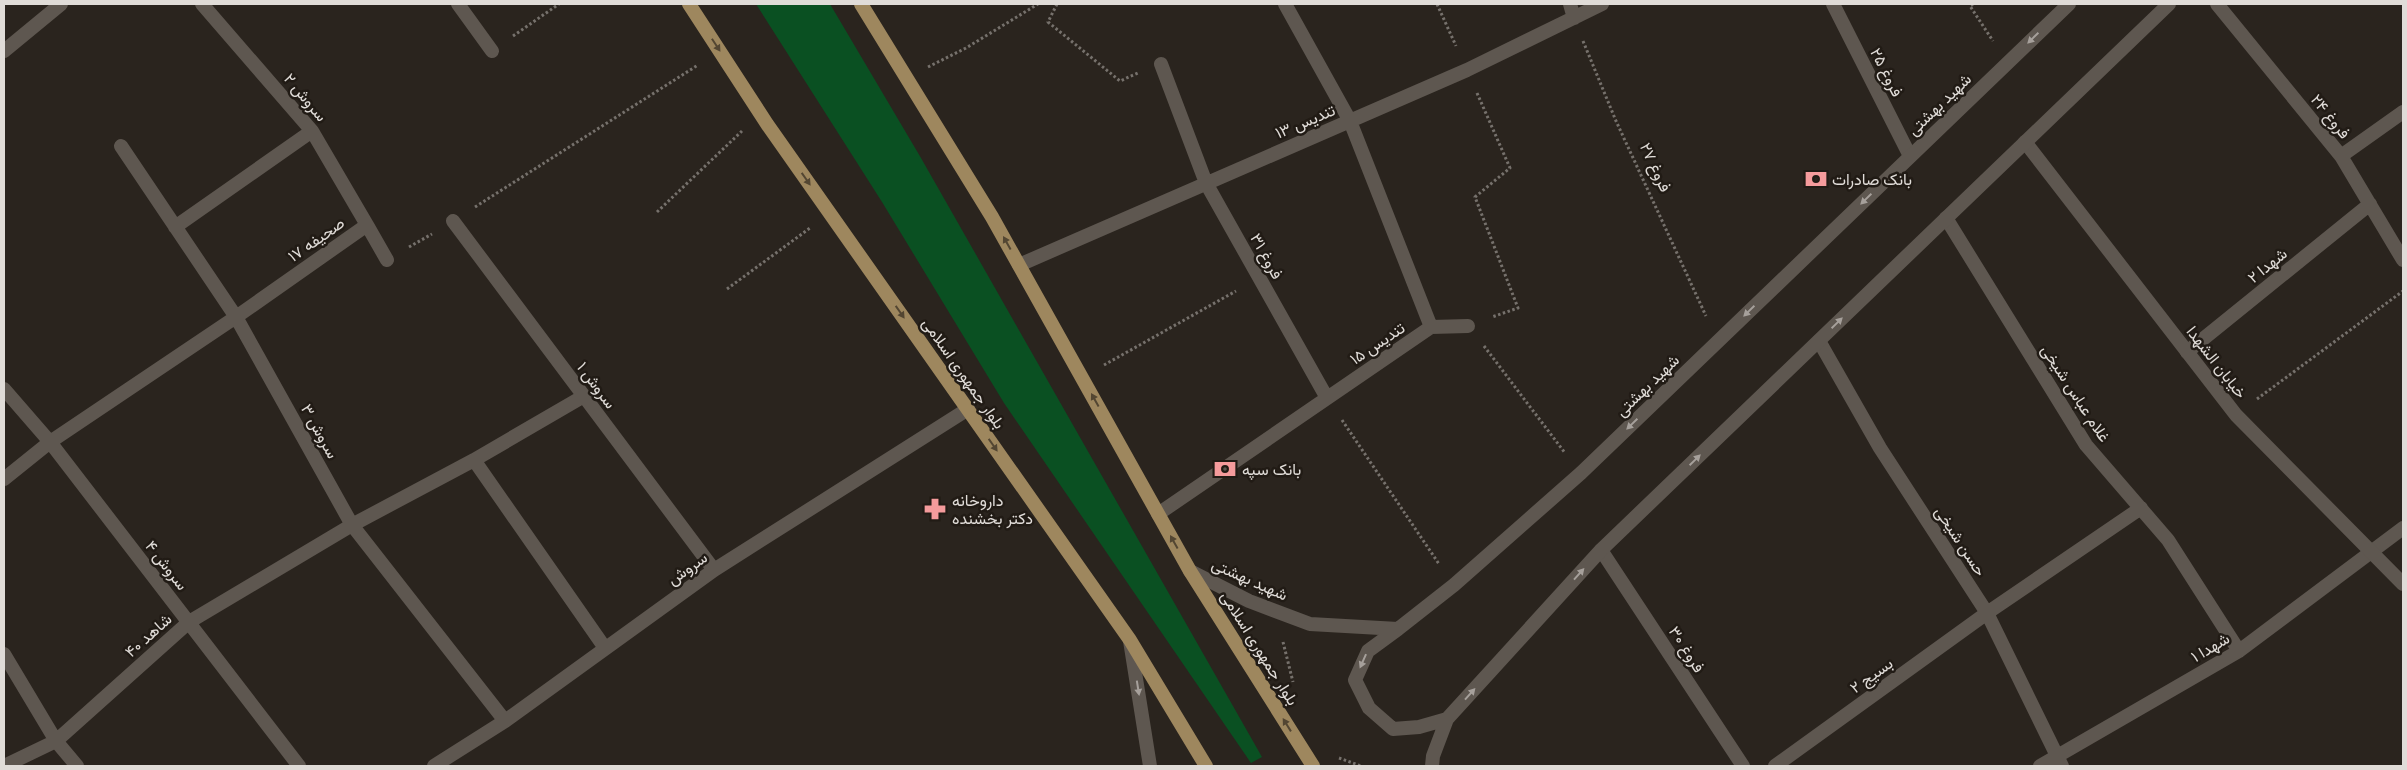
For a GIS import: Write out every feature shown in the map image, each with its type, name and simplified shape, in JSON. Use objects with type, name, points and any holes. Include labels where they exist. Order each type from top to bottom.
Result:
[{"type":"main road","name":"بلوار جمهوری اسلامی","points":[[689,4],[760,113],[1130,640],[1206,766]]},
{"type":"main road","name":"بلوار جمهوری اسلامی","points":[[861,4],[1019,265],[1190,571],[1313,766]]},
{"type":"street","points":[[4,51],[61,4]]},
{"type":"street","name":"سروش ۲","points":[[202,4],[312,131],[367,225]]},
{"type":"street","points":[[458,4],[492,51]]},
{"type":"street","name":"تندیس ۱۵","points":[[1158,514],[1432,327],[1350,121],[1285,4]]},
{"type":"street","points":[[1570,4],[1574,18]]},
{"type":"street","name":"تندیس ۱۳","points":[[1019,265],[1467,70],[1602,4]]},
{"type":"street","name":"فروغ ۲۵","points":[[1833,4],[1910,156]]},
{"type":"street","name":"شهید بهشتی","points":[[1190,571],[1249,601],[1310,624],[1398,629],[1454,585],[1580,473],[2068,4]]},
{"type":"street","points":[[1432,766],[1433,756],[1447,719],[1601,550],[2169,4]]},
{"type":"street","name":"فروغ ۲۴","points":[[2217,4],[2341,156],[2403,260]]},
{"type":"street","name":"فروغ ۳۱","points":[[1161,64],[1206,183],[1327,398]]},
{"type":"street","points":[[2341,156],[2403,112]]},
{"type":"street","points":[[175,227],[312,131]]},
{"type":"street","name":"خیابان الشهدا","points":[[2024,142],[2236,415],[2403,584]]},
{"type":"street","name":"سروش ۳","points":[[120,146],[236,317],[352,525],[505,721]]},
{"type":"street","name":"شهدا ۲","points":[[2187,352],[2370,204]]},
{"type":"street","name":"غلام عباس شیخی","points":[[1946,218],[2086,445],[2168,540],[2239,652]]},
{"type":"street","name":"سروش ۱","points":[[453,221],[714,570]]},
{"type":"street","name":"صحیفه ۱۷","points":[[4,479],[50,442],[236,317],[367,225],[387,260]]},
{"type":"street","points":[[1432,327],[1468,326]]},
{"type":"street","name":"حسن شیخی","points":[[1819,341],[1880,448],[1987,613],[2060,761]]},
{"type":"street","name":"سروش ۴","points":[[4,389],[50,442],[299,766]]},
{"type":"street","name":"شاهد ۴۰","points":[[4,766],[56,742],[189,622],[352,525],[474,460],[584,396]]},
{"type":"street","name":"سروش","points":[[434,766],[505,721],[714,570],[968,409]]},
{"type":"street","points":[[474,460],[605,648]]},
{"type":"street","name":"بسیج ۲","points":[[1775,766],[1987,613],[2141,508]]},
{"type":"street","name":"شهدا ۱","points":[[2040,766],[2060,761],[2239,652],[2403,528]]},
{"type":"street","name":"فروغ ۳۰","points":[[1601,550],[1743,766]]},
{"type":"street","points":[[1398,629],[1368,651],[1355,680],[1369,708],[1393,729],[1419,727],[1447,719]]},
{"type":"street","points":[[1130,640],[1150,766]]},
{"type":"street","points":[[4,654],[56,742],[77,766]]},
{"type":"path","points":[[492,51],[560,4]]},
{"type":"path","points":[[907,78],[966,48],[1038,4]]},
{"type":"path","points":[[1057,4],[1048,22],[1120,81],[1161,64]]},
{"type":"path","points":[[1437,4],[1510,168],[1475,197],[1518,308],[1468,326],[1580,473]]},
{"type":"path","points":[[1973,4],[1970,6],[2007,63]]},
{"type":"path","name":"فروغ ۲۷","points":[[1574,18],[1616,121],[1718,341]]},
{"type":"path","points":[[387,260],[453,221],[720,51]]},
{"type":"path","points":[[657,212],[760,113]]},
{"type":"path","points":[[727,288],[830,213]]},
{"type":"path","points":[[1082,377],[1260,278]]},
{"type":"path","points":[[2236,415],[2403,291]]},
{"type":"path","points":[[1327,398],[1454,585]]},
{"type":"path","points":[[1276,611],[1294,686]]},
{"type":"path","points":[[1337,757],[1362,766]]},
{"type":"green space","points":[[756,4],[830,4],[921,158],[1262,757],[1251,763],[1004,403],[882,202]]},
{"type":"place","name":"بانک صادرات","points":[[1816,179]]},
{"type":"place","name":"بانک سپه","points":[[1225,469]]},
{"type":"place","name":"داروخانه دکتر بخشنده","points":[[935,509]]}]
